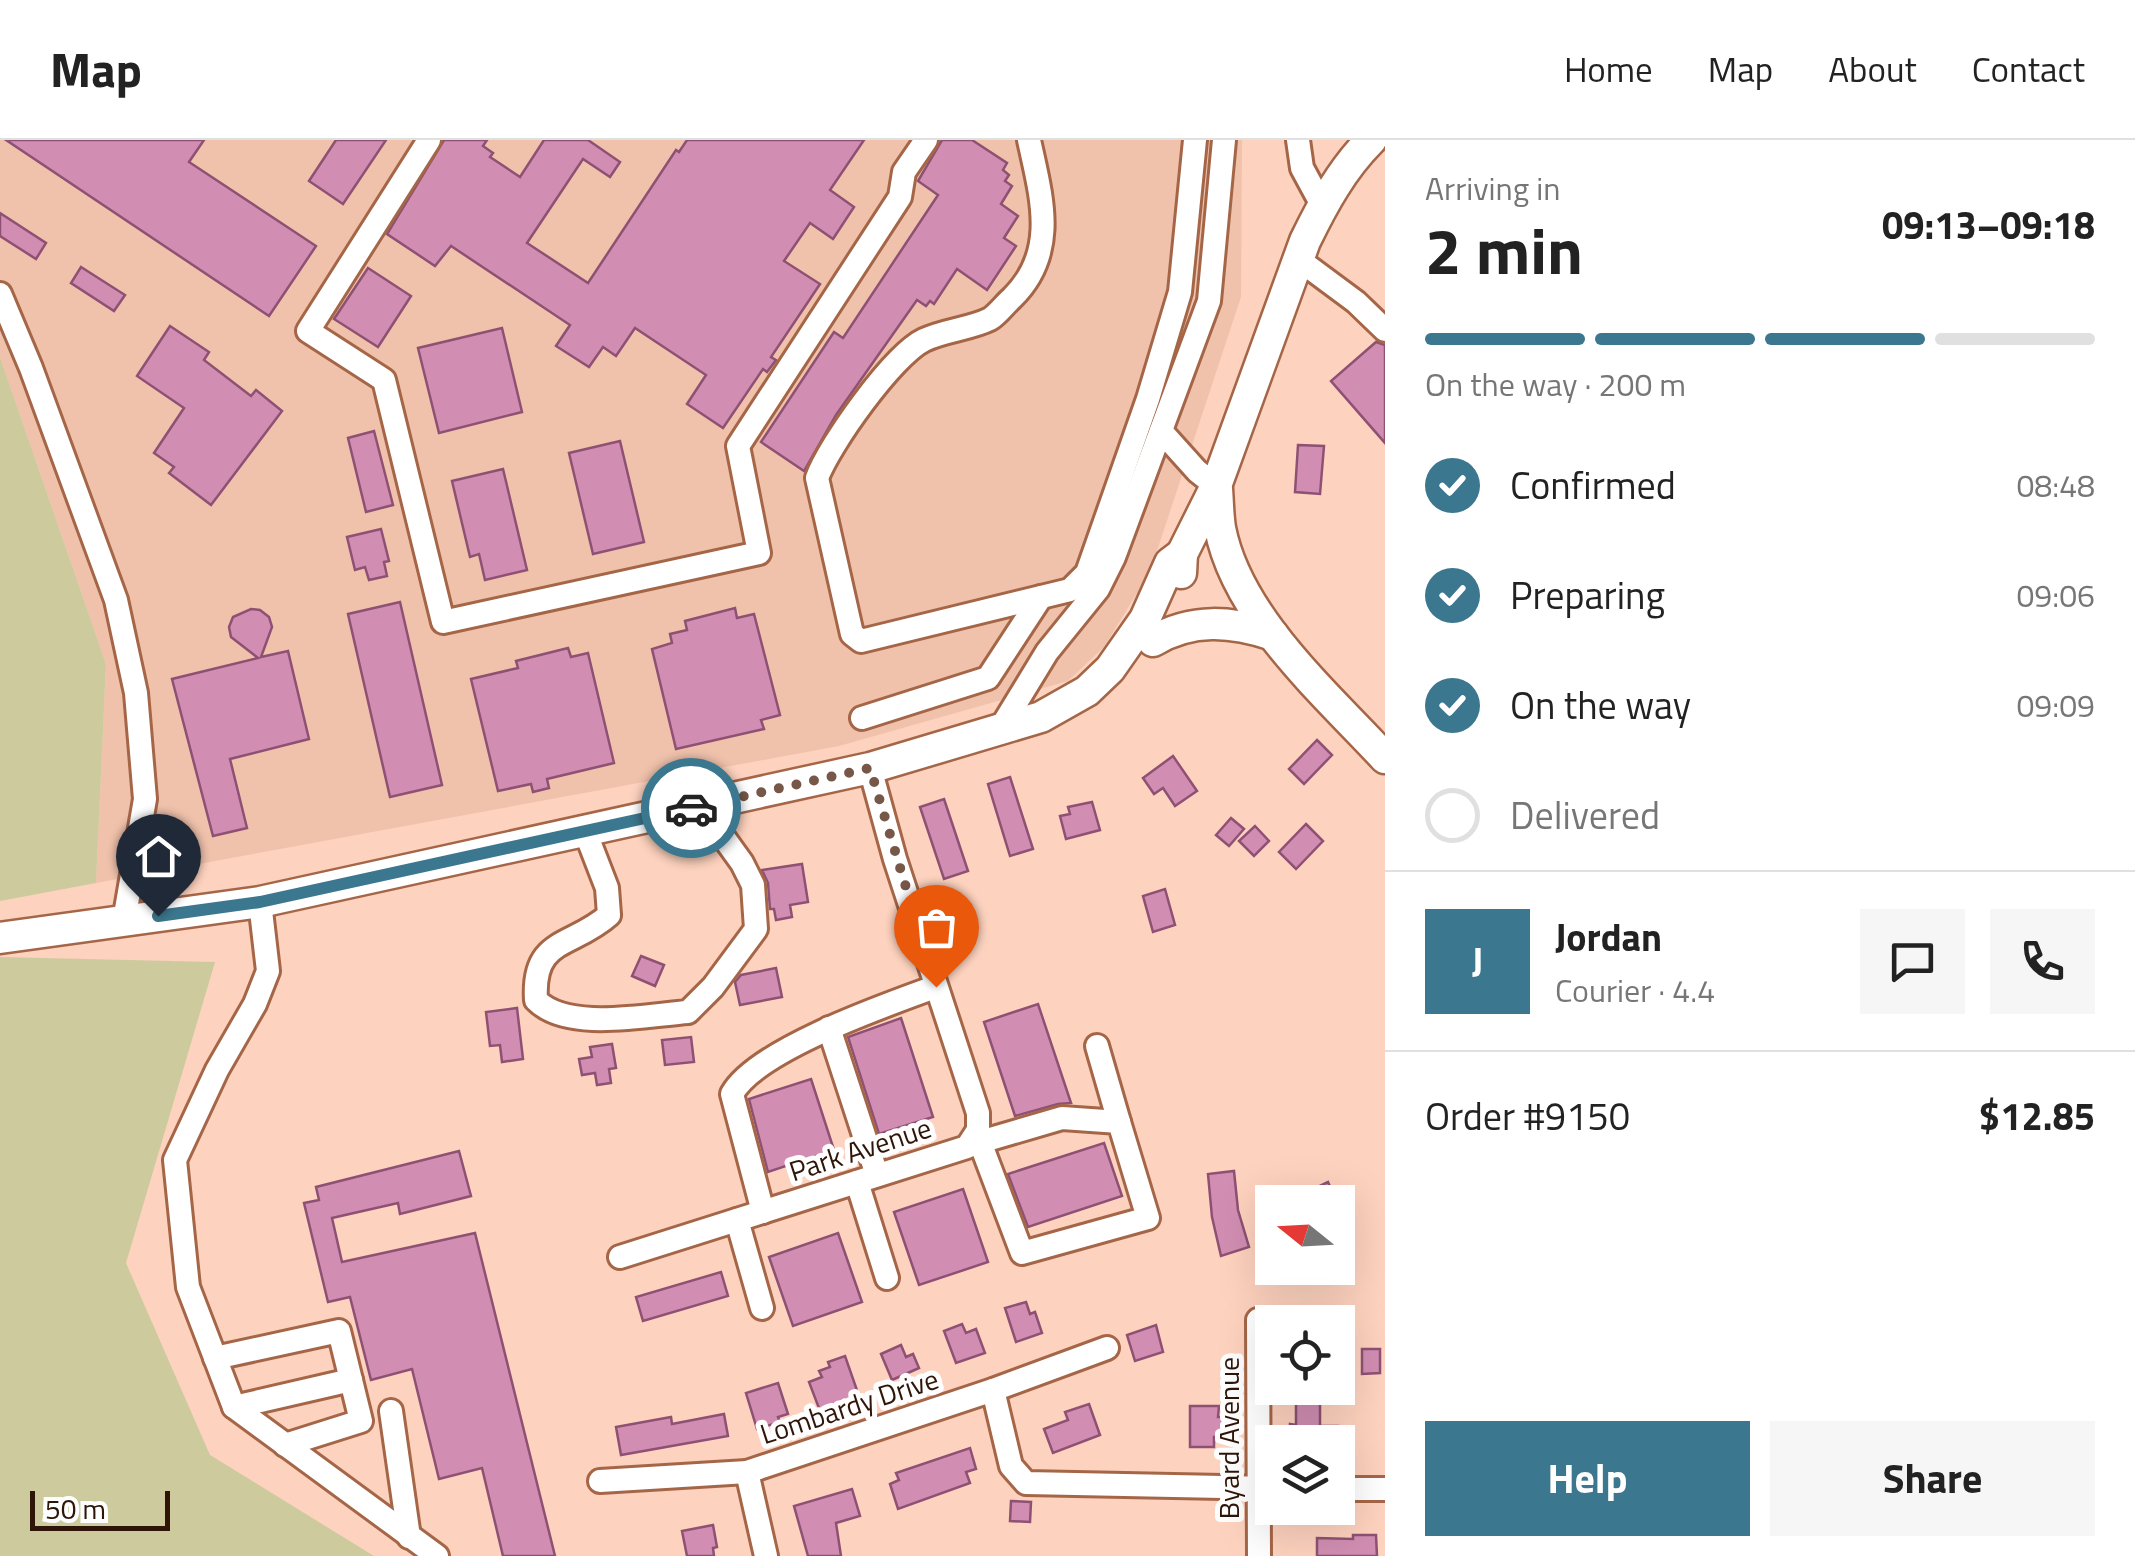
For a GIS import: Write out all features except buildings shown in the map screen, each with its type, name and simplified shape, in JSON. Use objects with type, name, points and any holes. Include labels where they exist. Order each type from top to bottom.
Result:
[{"type":"main road","points":[[1041,717],[1065,717],[1094,703],[1123,679],[1153,641],[1182,571],[1182,554],[1216,486],[1298,259],[1322,205],[1354,157],[1371,140]]},
{"type":"main road","points":[[1216,486],[1220,529],[1247,596],[1273,635],[1385,758]]},
{"type":"main road","points":[[0,938],[260,902],[870,768],[1041,717],[1087,691],[1110,669],[1146,619],[1170,563],[1182,554]]},
{"type":"main road","points":[[1153,641],[1172,630],[1210,622],[1245,625],[1273,635]]},
{"type":"street","points":[[429,140],[308,331],[384,380],[443,622],[759,554],[738,446],[900,196],[904,172],[926,140]]},
{"type":"street","points":[[1029,140],[1045,216],[1043,243],[1024,286],[991,318],[924,340],[912,349],[832,447],[818,478],[852,634],[861,641],[1070,590],[1087,573],[1148,399],[1180,292],[1195,140]]},
{"type":"street","points":[[1000,729],[1047,652],[1098,589],[1114,557],[1210,301],[1224,140]]},
{"type":"street","points":[[1298,140],[1302,168],[1322,205]]},
{"type":"street","points":[[1298,259],[1356,302],[1385,330]]},
{"type":"street","points":[[0,294],[116,600],[136,693],[145,798],[124,921]]},
{"type":"street","points":[[1161,431],[1197,472],[1216,486]]},
{"type":"street","points":[[862,718],[988,678],[1041,598]]},
{"type":"street","points":[[870,768],[978,1113],[979,1136],[1022,1253],[1148,1218],[1097,1046]]},
{"type":"street","points":[[586,831],[607,888],[609,915],[560,941],[541,959],[535,980],[536,1000],[545,1010],[576,1018],[688,1012],[714,987],[756,929],[753,885],[719,831],[710,804]]},
{"type":"street","points":[[260,902],[268,971],[175,1160],[188,1287],[234,1407],[437,1556]]},
{"type":"street","points":[[763,1212],[732,1094],[740,1078],[829,1028],[936,987]]},
{"type":"street","points":[[829,1028],[887,1278]]},
{"type":"street","name":"Park Avenue","points":[[620,1257],[968,1147],[979,1136],[1062,1118],[1118,1122]]},
{"type":"street","points":[[737,1220],[762,1308]]},
{"type":"street","points":[[216,1358],[339,1331],[362,1420],[284,1445]]},
{"type":"street","name":"Lombardy Drive","points":[[600,1482],[748,1472],[1107,1348]]},
{"type":"street","points":[[234,1407],[352,1380]]},
{"type":"street","points":[[992,1390],[1011,1466],[1026,1483],[1255,1488]]},
{"type":"street","points":[[392,1411],[409,1537]]},
{"type":"street","points":[[748,1472],[766,1556]]},
{"type":"street","points":[[1355,1488],[1385,1489]]},
{"type":"street","name":"Byard Avenue","points":[[1259,1556],[1262,1525]]},
{"type":"shaded area","points":[[0,140],[1242,140],[1241,297],[1150,572],[1104,647],[1068,681],[839,746],[96,883],[106,664],[0,357]]},
{"type":"shaded area","points":[[0,357],[106,664],[96,883],[0,901]]},
{"type":"shaded area","points":[[0,957],[215,962],[126,1263],[210,1455],[374,1556],[0,1556]]},
{"type":"way so far","points":[[691,808],[870,768],[936,987]]},
{"type":"route","points":[[158,916],[260,902],[691,808]]}]
